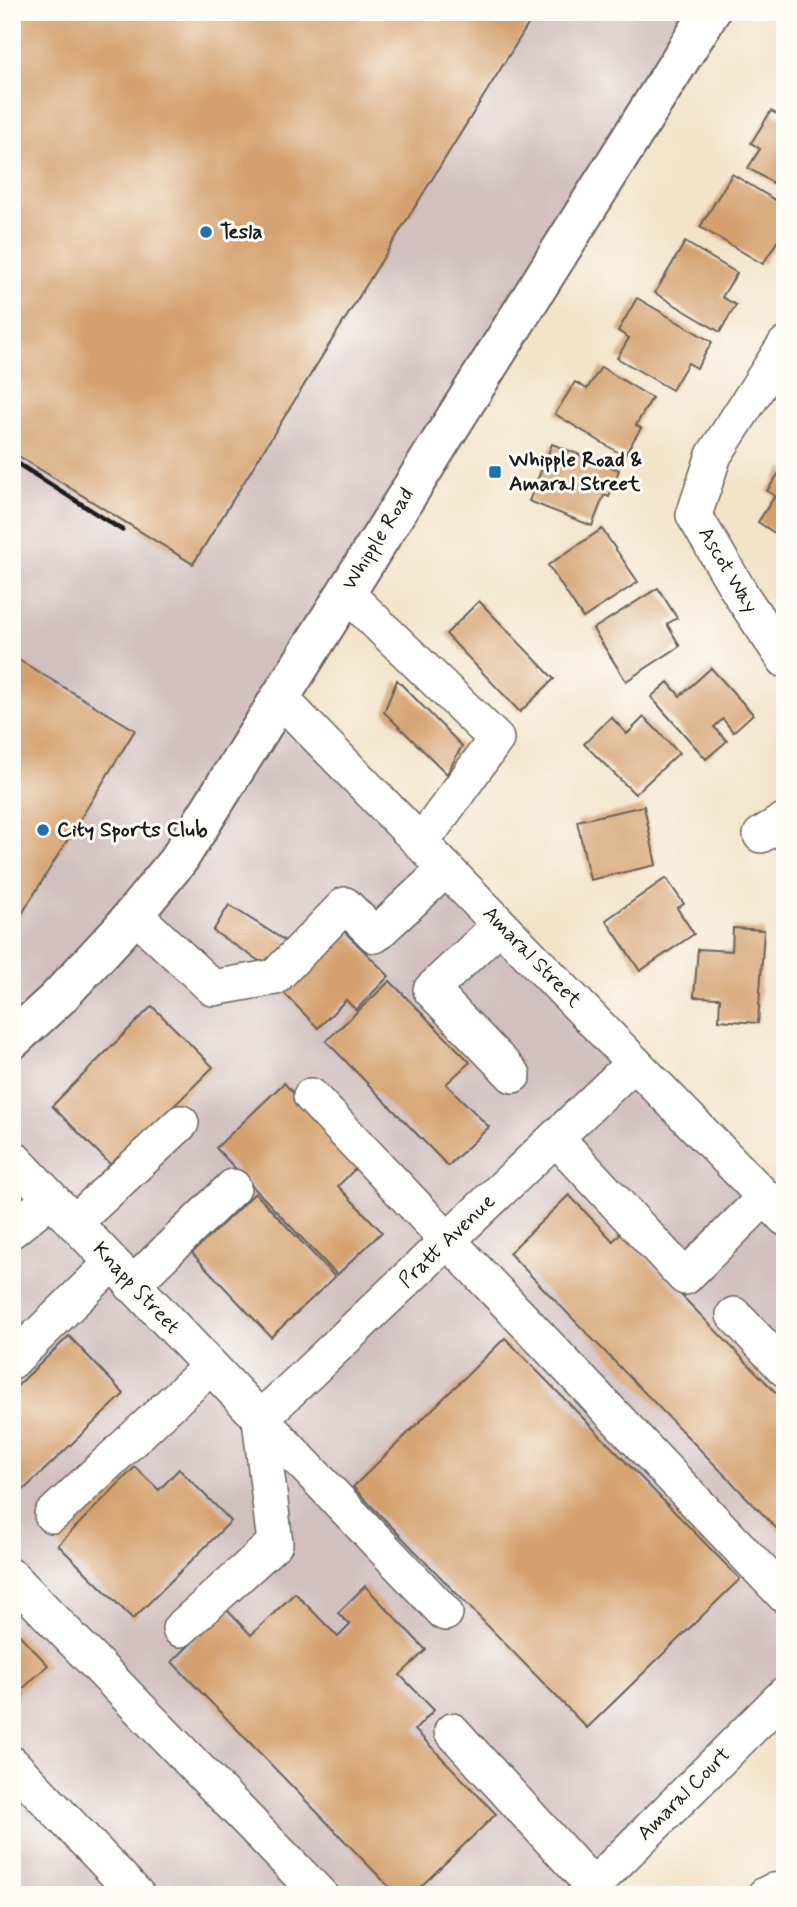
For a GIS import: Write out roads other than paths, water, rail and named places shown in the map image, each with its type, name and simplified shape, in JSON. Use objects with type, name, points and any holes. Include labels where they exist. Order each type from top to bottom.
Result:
[{"type":"main road","name":"Whipple Road","points":[[12,1040],[57,999],[120,932],[178,859],[229,782],[279,697],[710,12]]},
{"type":"street","name":"Ascot Way","points":[[785,345],[714,454],[694,515],[743,598],[785,660]]},
{"type":"street","points":[[345,592],[496,739],[421,843]]},
{"type":"street","name":"Amaral Street","points":[[279,697],[775,1208]]},
{"type":"street","points":[[134,914],[213,988],[275,977],[345,905],[376,935],[446,869]]},
{"type":"street","points":[[500,925],[431,990],[513,1075]]},
{"type":"street","name":"Pratt Avenue","points":[[260,1419],[634,1063]]},
{"type":"street","points":[[311,1096],[785,1596]]},
{"type":"street","points":[[12,1230],[62,1211],[181,1123]]},
{"type":"street","points":[[556,1138],[685,1277],[775,1208]]},
{"type":"street","name":"Knapp Street","points":[[12,1157],[444,1613]]},
{"type":"street","points":[[12,1361],[233,1187]]},
{"type":"street","points":[[734,1315],[785,1369]]},
{"type":"street","points":[[52,1515],[210,1367]]},
{"type":"street","points":[[180,1629],[275,1543],[260,1419]]},
{"type":"street","points":[[12,1577],[320,1895]]},
{"type":"street","name":"Amaral Court","points":[[589,1890],[785,1694]]},
{"type":"street","points":[[452,1731],[589,1890]]},
{"type":"street","points":[[12,1764],[137,1895]]},
{"type":"street","points":[[765,1895],[785,1890]]},
{"type":"railway","points":[[12,460],[122,530]]},
{"type":"place","name":"Tesla","points":[[206,232]]},
{"type":"place","name":"Whipple Road & Amaral Street","points":[[495,472]]},
{"type":"place","name":"City Sports Club","points":[[43,830]]}]
